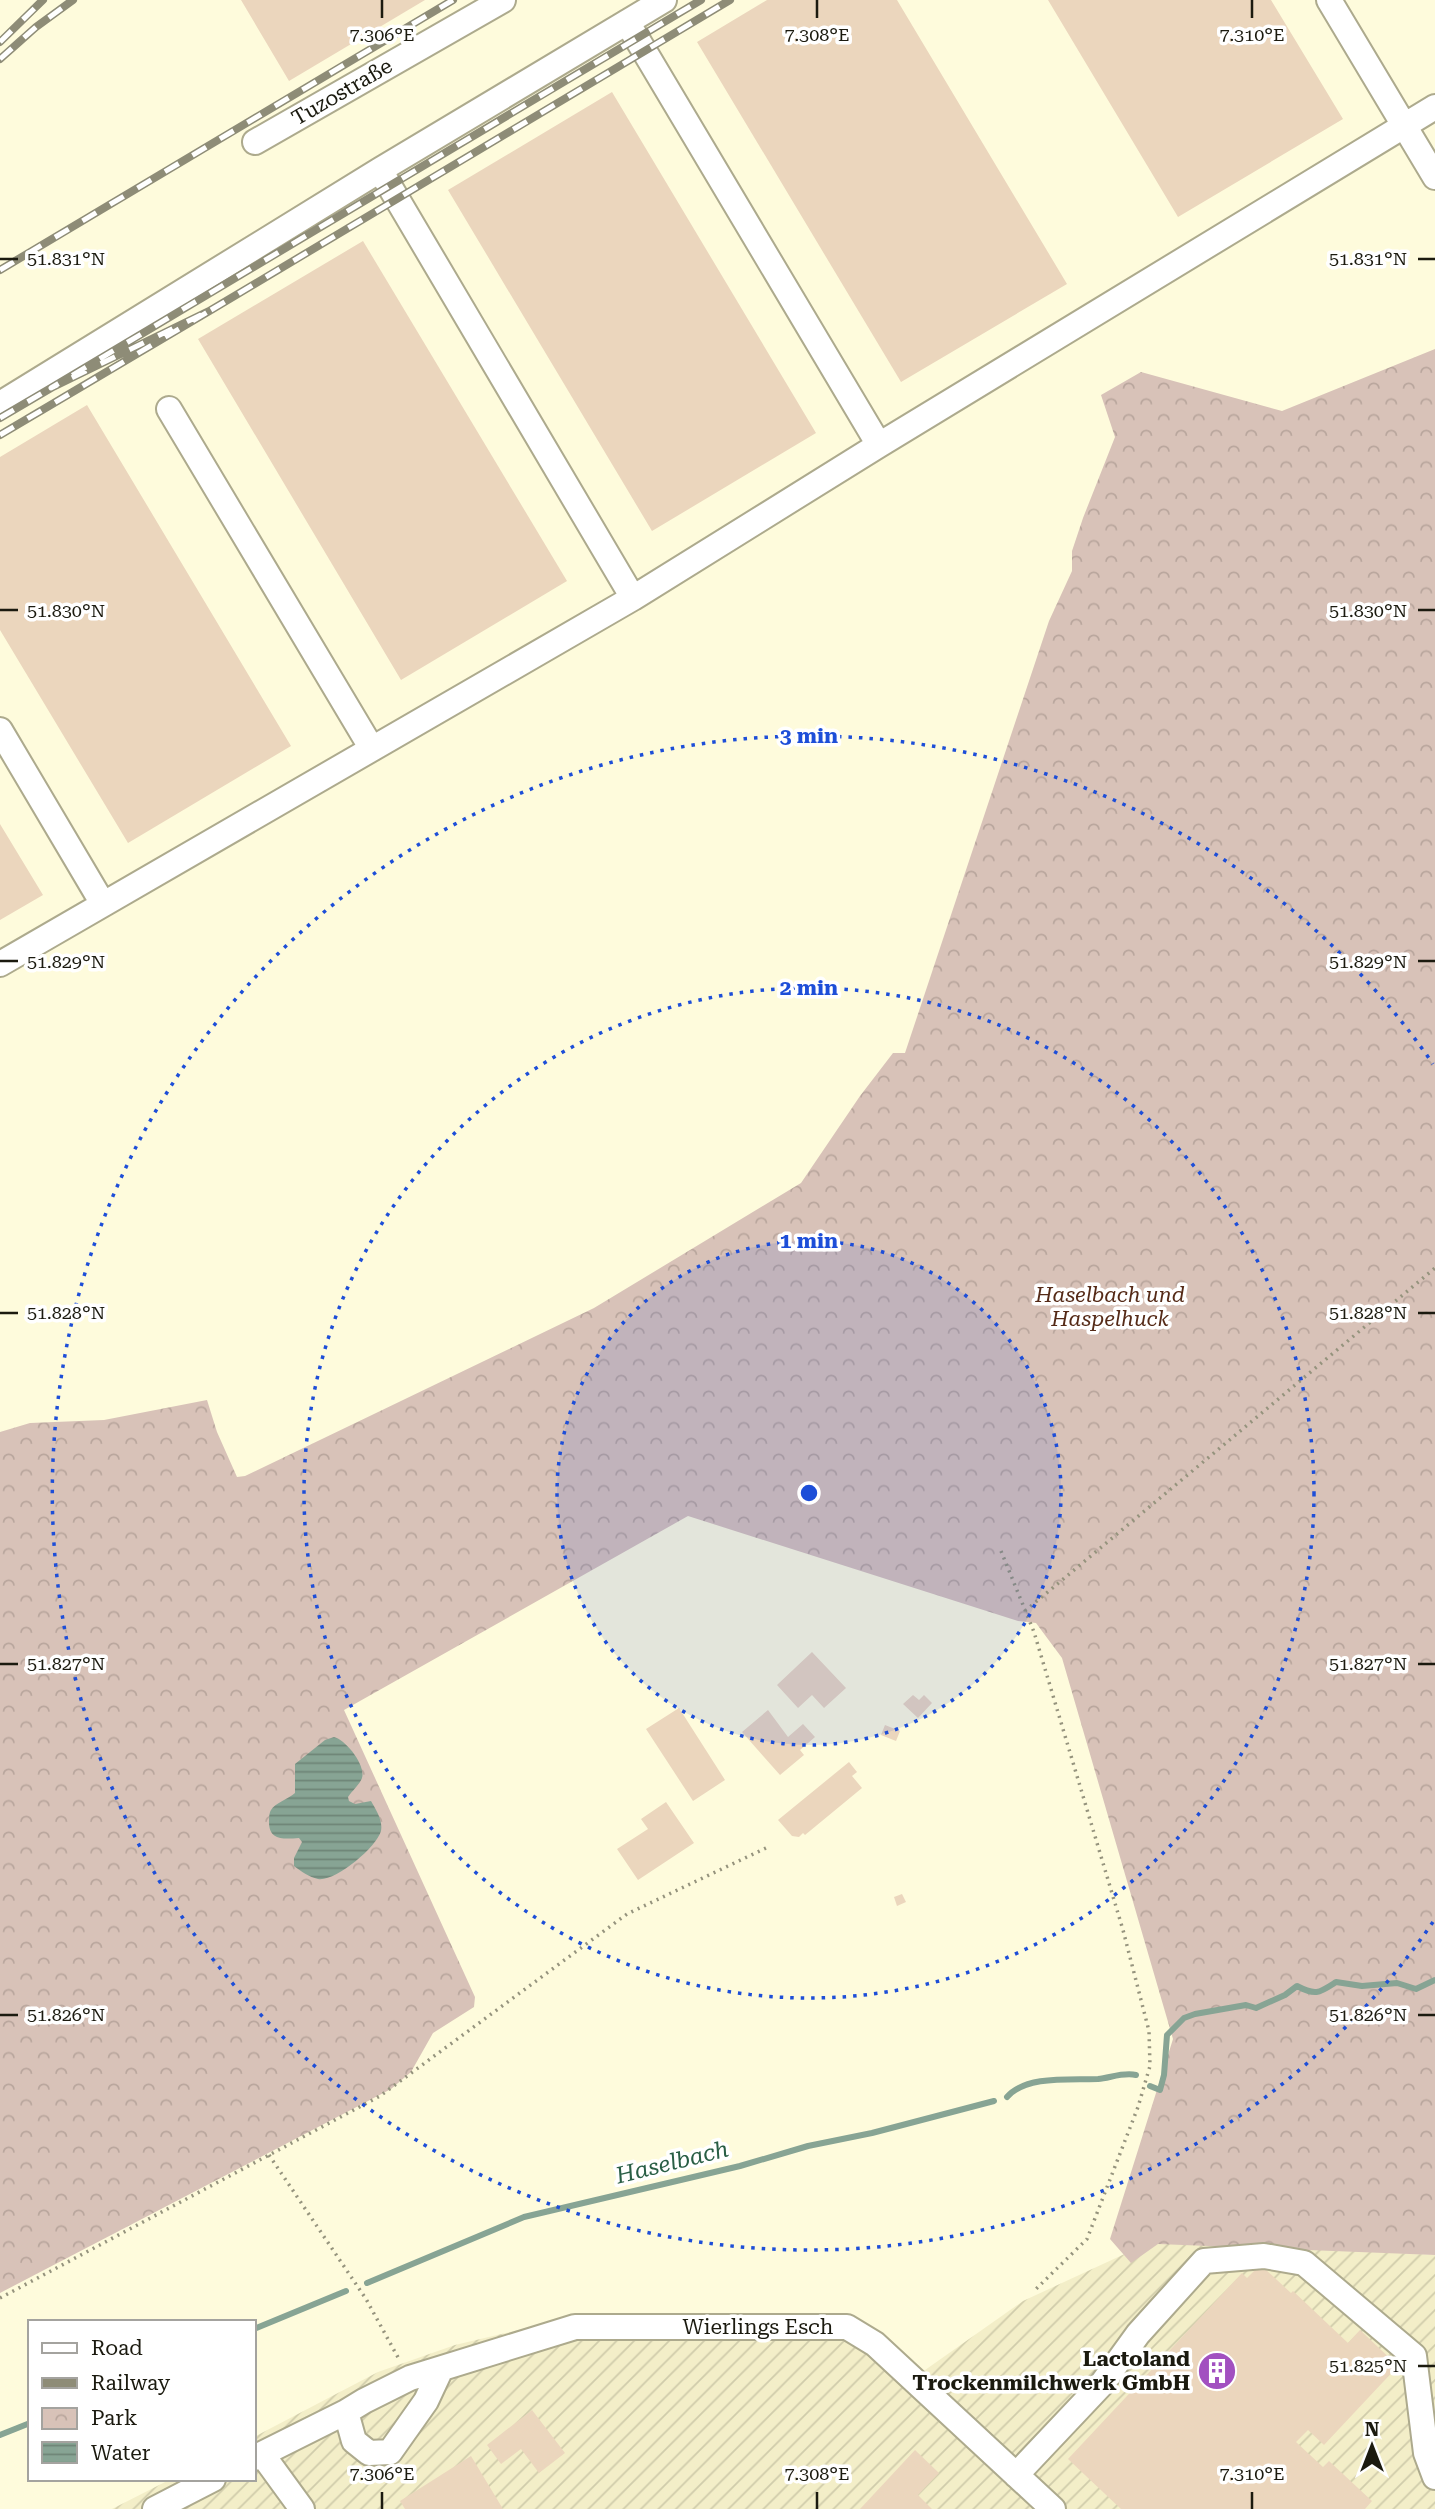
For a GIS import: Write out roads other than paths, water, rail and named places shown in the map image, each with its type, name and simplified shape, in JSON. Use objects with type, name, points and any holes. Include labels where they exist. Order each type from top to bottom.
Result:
[{"type":"street","name":"Tuzostraße","points":[[255,142],[503,0]]},
{"type":"street","points":[[0,404],[380,170],[664,0]]},
{"type":"street","points":[[1329,0],[1435,177]]},
{"type":"street","points":[[627,22],[879,445]]},
{"type":"street","points":[[0,964],[632,598],[1435,107]]},
{"type":"street","points":[[380,170],[632,598]]},
{"type":"street","points":[[169,409],[372,749]]},
{"type":"street","points":[[0,730],[103,904]]},
{"type":"street","points":[[1016,2475],[1101,2385],[1138,2334],[1204,2261],[1264,2256],[1304,2263],[1414,2356],[1426,2453],[1435,2477]]},
{"type":"street","name":"Wierlings Esch","points":[[258,2456],[410,2378],[575,2327],[847,2327],[875,2344],[1053,2509]]},
{"type":"street","points":[[346,2413],[354,2441],[369,2453],[390,2452],[426,2401],[441,2369]]},
{"type":"street","points":[[258,2456],[302,2509]]},
{"type":"street","points":[[155,2509],[209,2481]]},
{"type":"water","points":[[334,1737],[354,1754],[361,1767],[362,1778],[348,1797],[349,1801],[355,1804],[371,1801],[380,1819],[381,1831],[371,1846],[344,1870],[318,1879],[294,1866],[294,1858],[302,1842],[299,1838],[275,1836],[270,1828],[269,1816],[273,1808],[295,1793],[295,1764],[325,1740]]},
{"type":"waterway","name":"Haselbach","points":[[1150,2086],[1160,2090],[1167,2035],[1184,2018],[1246,2005],[1256,2008],[1285,1995],[1297,1986],[1313,1992],[1321,1991],[1336,1982],[1362,1986],[1397,1983],[1416,1989],[1435,1980]]},
{"type":"waterway","name":"Haselbach","points":[[1007,2097],[1015,2090],[1037,2082],[1136,2075]]},
{"type":"waterway","name":"Haselbach","points":[[367,2283],[524,2217],[740,2166],[808,2146],[872,2133],[994,2101]]},
{"type":"waterway","name":"Haselbach","points":[[256,2328],[346,2291]]},
{"type":"waterway","name":"Haselbach","points":[[0,2435],[28,2424]]},
{"type":"railway","points":[[0,42],[43,0]]},
{"type":"railway","points":[[0,59],[36,27],[73,0]]},
{"type":"railway","points":[[0,270],[453,0]]},
{"type":"railway","points":[[0,435],[211,310],[51,388],[701,0]]},
{"type":"railway","points":[[211,310],[730,0]]},
{"type":"railway","points":[[0,418],[51,388]]},
{"type":"place","name":"Lactoland Trockenmilchwerk GmbH","points":[[1217,2371]]},
{"type":"park label","name":"Haselbach und Haspelhuck","points":[[1110,1307]]}]
